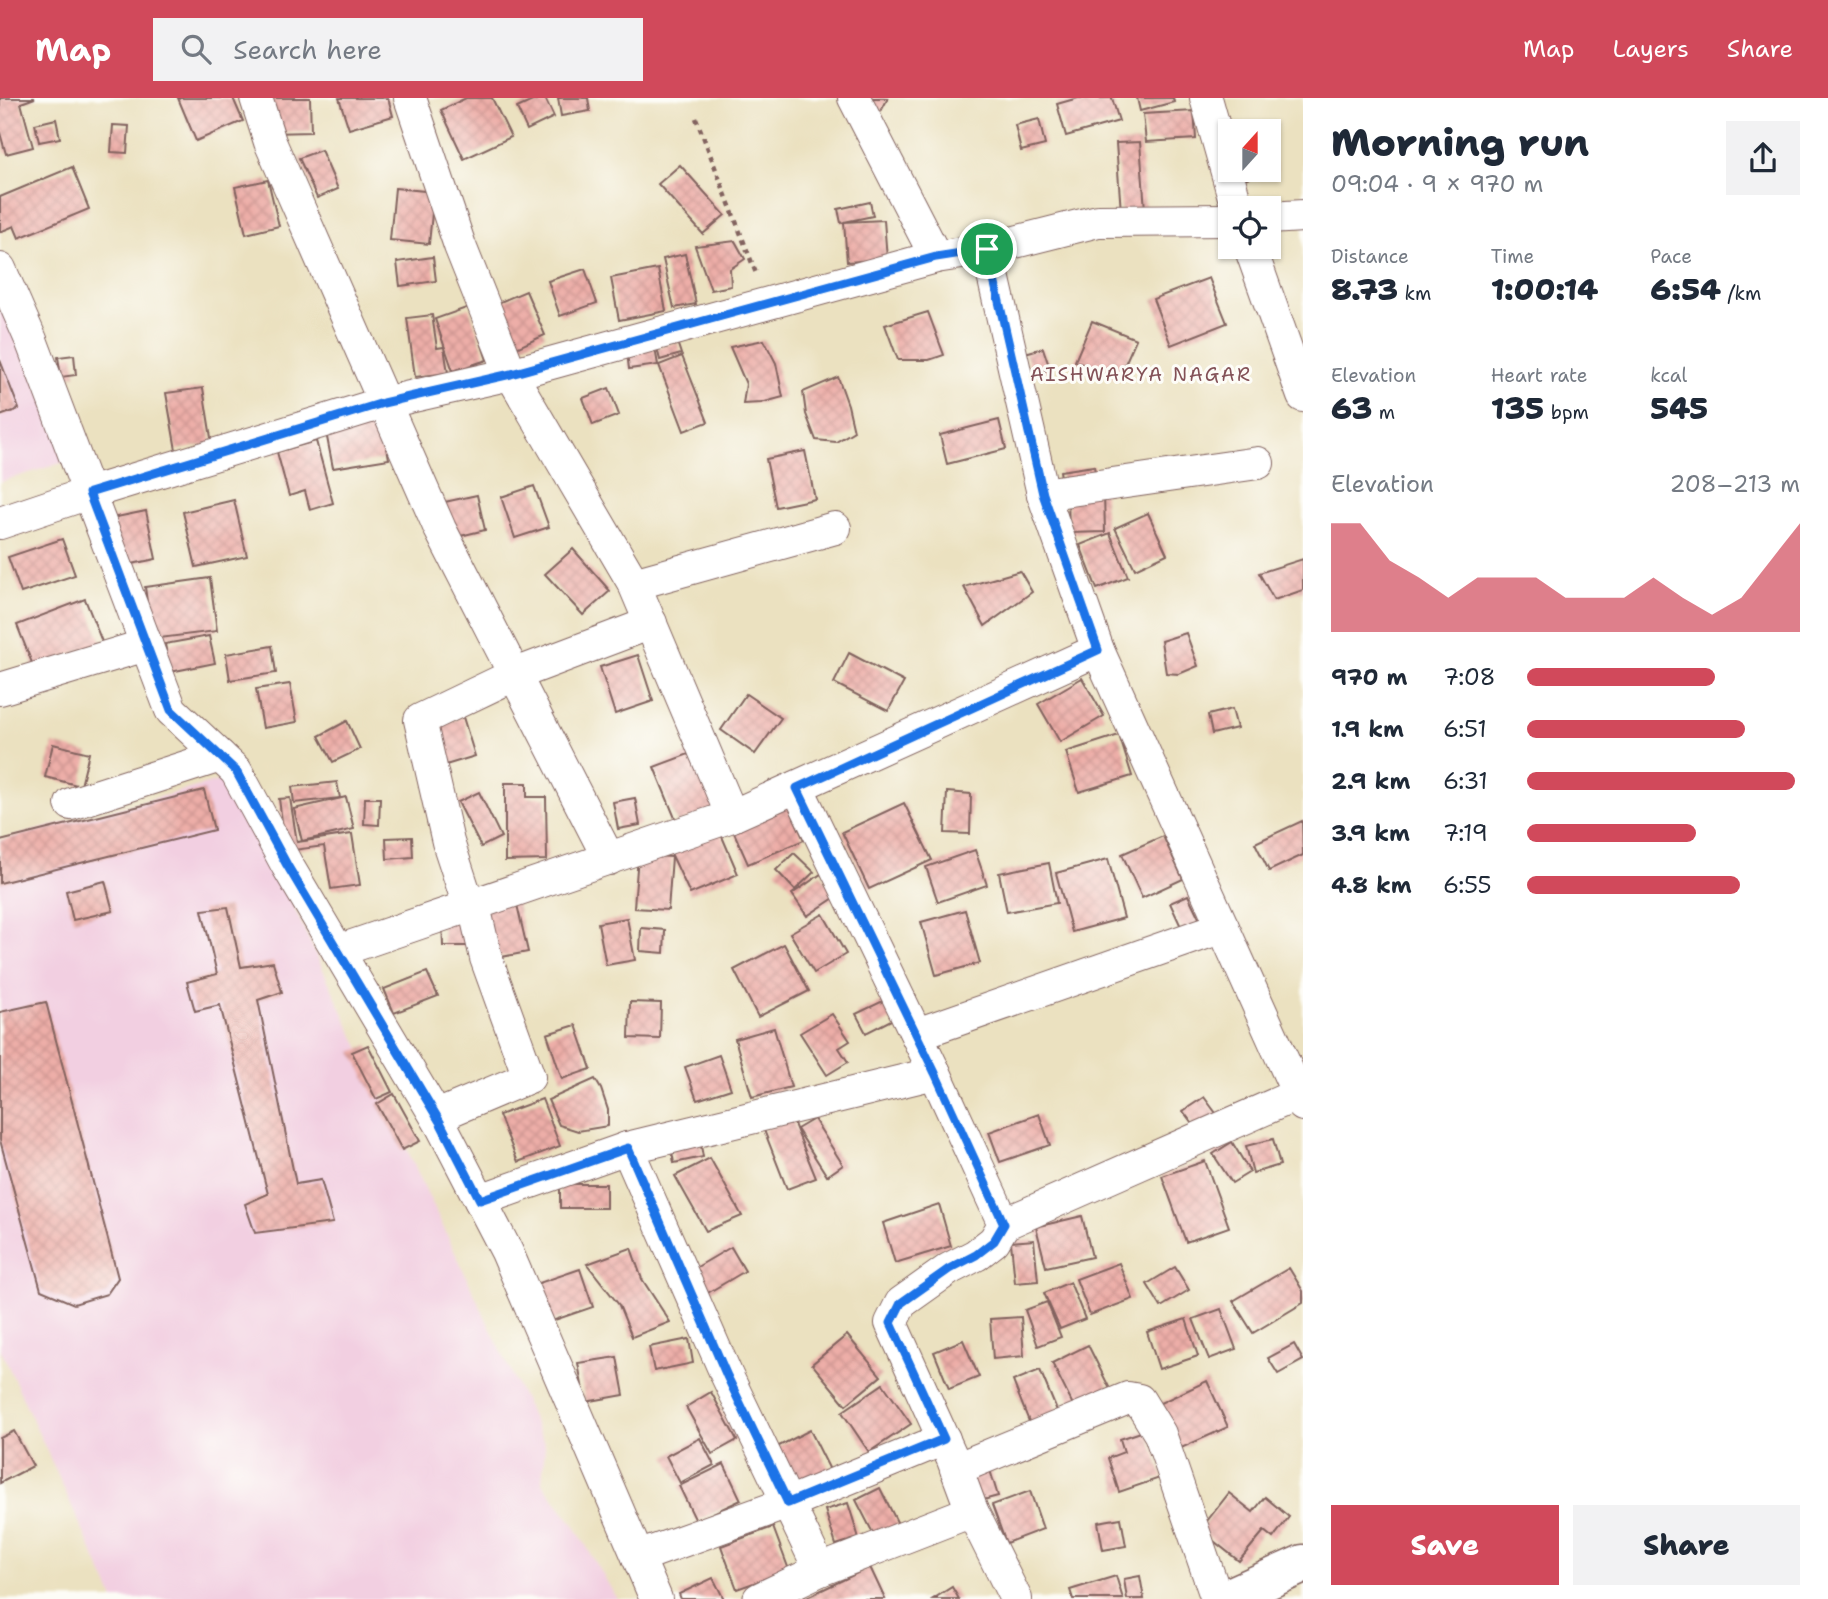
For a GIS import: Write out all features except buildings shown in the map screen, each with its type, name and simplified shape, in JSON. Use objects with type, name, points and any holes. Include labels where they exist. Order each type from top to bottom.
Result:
[{"type":"main road","points":[[1225,1599],[1303,1564]]},
{"type":"main road","points":[[1290,1599],[1303,1593]]},
{"type":"street","points":[[256,98],[270,142],[440,528],[609,859]]},
{"type":"street","points":[[410,98],[460,246],[511,374],[634,584],[732,816]]},
{"type":"street","points":[[855,98],[936,257]]},
{"type":"street","points":[[1206,98],[1234,196]]},
{"type":"street","points":[[1281,217],[1303,216]]},
{"type":"street","points":[[0,523],[383,403],[511,374],[936,257],[987,249],[1098,221],[1218,220]]},
{"type":"street","points":[[987,249],[1043,494],[1098,650],[1302,1097],[1004,1224],[994,1241],[976,1255],[949,1269],[901,1303],[891,1323],[944,1439],[972,1511],[1016,1599]]},
{"type":"street","points":[[1254,259],[1303,396]]},
{"type":"street","points":[[0,269],[31,340],[171,710],[236,771],[287,865],[437,1116],[507,1252],[656,1599]]},
{"type":"street","points":[[1043,494],[1258,463]]},
{"type":"street","points":[[634,584],[835,527]]},
{"type":"street","points":[[437,1116],[529,1077],[486,958],[477,919],[469,906],[448,842],[420,720],[516,674],[651,623]]},
{"type":"street","points":[[0,689],[146,645]]},
{"type":"street","points":[[338,951],[732,816],[1098,650]]},
{"type":"street","points":[[71,804],[220,756]]},
{"type":"street","points":[[797,788],[935,1073],[1004,1224]]},
{"type":"street","points":[[916,1034],[1223,927]]},
{"type":"street","points":[[480,1200],[628,1148],[935,1073]]},
{"type":"street","points":[[628,1148],[727,1376],[820,1570]]},
{"type":"street","points":[[956,1469],[1128,1398],[1139,1399],[1160,1434],[1217,1599]]},
{"type":"street","points":[[638,1557],[788,1503],[944,1439]]},
{"type":"street","points":[[759,1599],[820,1570],[972,1511]]},
{"type":"path","points":[[696,118],[767,303]]},
{"type":"shaded area","points":[[0,292],[71,460],[0,482]]},
{"type":"shaded area","points":[[233,777],[545,1445],[542,1483],[573,1523],[617,1599],[114,1599],[0,1348],[0,840]]},
{"type":"district","name":"AISHWARYA NAGAR","points":[[1141,374]]},
{"type":"route","points":[[987,249],[1043,494],[1098,650],[797,788],[935,1073],[1004,1224],[994,1241],[976,1255],[949,1269],[901,1303],[891,1323],[944,1439],[788,1503],[727,1376],[628,1148],[480,1200],[440,1122],[287,865],[236,771],[171,710],[89,493],[383,403],[511,374],[936,257],[987,249]]}]
